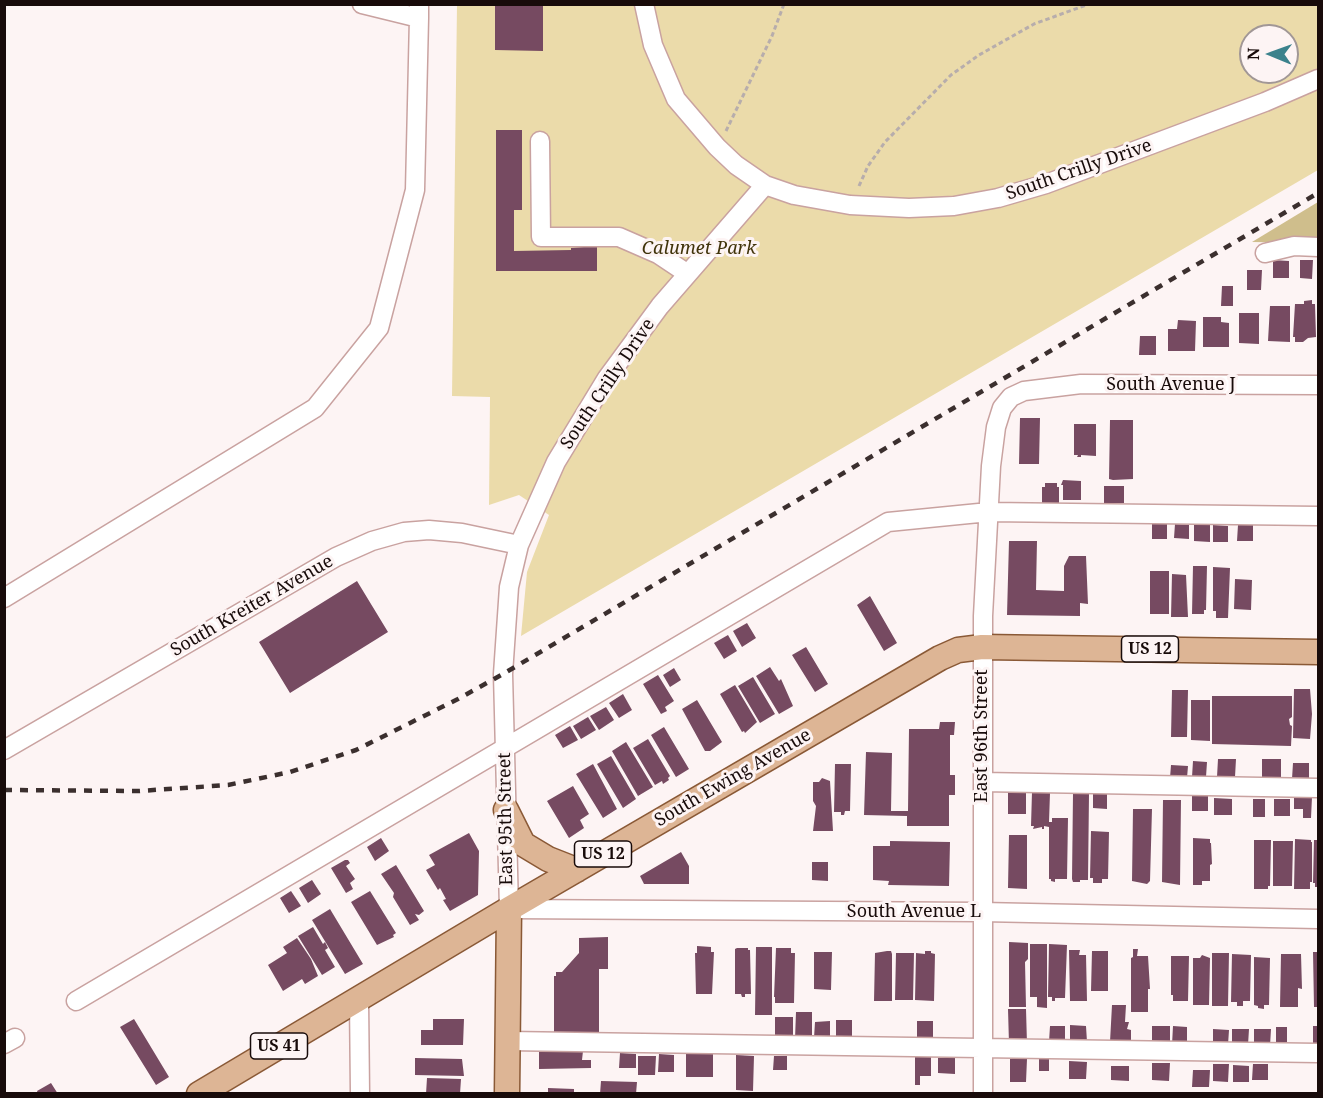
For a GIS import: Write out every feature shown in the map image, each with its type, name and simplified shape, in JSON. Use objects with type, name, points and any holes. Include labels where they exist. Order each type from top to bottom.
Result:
[{"type":"main road","name":"South Ewing Avenue","points":[[199,1094],[509,909],[940,658],[958,650],[982,647],[1318,652]]},
{"type":"main road","points":[[506,810],[522,844],[548,859],[576,870]]},
{"type":"main road","name":"East 95th Street","points":[[507,1094],[509,909]]},
{"type":"street","points":[[4,598],[315,408],[379,328],[416,190],[419,11],[362,4]]},
{"type":"street","points":[[645,4],[653,45],[676,99],[717,147],[736,165],[765,185]]},
{"type":"street","name":"South Crilly Drive","points":[[519,545],[556,462],[607,378],[660,306],[765,185],[794,195],[850,205],[909,208],[954,206],[998,198],[1057,180],[1265,102],[1318,79]]},
{"type":"street","points":[[540,141],[541,237],[619,237],[658,254],[688,274]]},
{"type":"street","points":[[1265,253],[1294,246],[1318,247]]},
{"type":"street","name":"South Avenue J","points":[[1024,391],[1081,384],[1318,385]]},
{"type":"street","name":"East 96th Street","points":[[983,1094],[982,647],[988,512],[996,427],[1002,408],[1011,398],[1024,391]]},
{"type":"street","points":[[76,1001],[888,522],[988,512],[1318,516]]},
{"type":"street","name":"South Kreiter Avenue","points":[[4,750],[336,557],[372,541],[404,532],[429,530],[462,533],[519,545]]},
{"type":"street","name":"East 95th Street","points":[[509,909],[503,674],[509,587],[519,545]]},
{"type":"street","points":[[983,782],[1318,788]]},
{"type":"street","name":"South Avenue L","points":[[509,909],[982,912],[1318,919]]},
{"type":"street","points":[[359,999],[360,1094]]},
{"type":"street","points":[[508,1041],[1318,1053]]},
{"type":"path","points":[[717,147],[747,90],[784,4]]},
{"type":"path","points":[[859,186],[868,166],[885,142],[951,75],[979,55],[1034,24],[1089,4]]},
{"type":"green space","name":"Calumet Park","points":[[457,5],[1318,5],[1318,170],[521,636],[527,572],[549,515],[519,495],[489,505],[490,397],[452,396]]},
{"type":"shaded area","points":[[1318,202],[1318,243],[1252,242]]},
{"type":"building","points":[[495,4],[543,4],[543,51],[495,50]]},
{"type":"building","points":[[496,130],[522,130],[522,210],[514,210],[514,251],[571,250],[571,248],[597,246],[597,271],[496,271]]},
{"type":"building","points":[[1273,260],[1289,261],[1289,278],[1273,278]]},
{"type":"building","points":[[1300,260],[1313,260],[1312,279],[1300,278]]},
{"type":"building","points":[[1247,270],[1262,270],[1261,290],[1247,290]]},
{"type":"building","points":[[1222,286],[1233,286],[1233,306],[1221,306]]},
{"type":"building","points":[[1312,300],[1312,304],[1315,304],[1316,337],[1308,338],[1303,342],[1295,342],[1295,337],[1293,337],[1295,304],[1304,304],[1304,301]]},
{"type":"building","points":[[1270,306],[1290,306],[1290,342],[1268,341]]},
{"type":"building","points":[[1239,313],[1259,313],[1259,344],[1239,343]]},
{"type":"building","points":[[1203,317],[1221,317],[1221,322],[1229,323],[1229,347],[1203,347]]},
{"type":"building","points":[[1178,320],[1196,321],[1195,351],[1168,351],[1168,329],[1177,329]]},
{"type":"building","points":[[1140,336],[1156,336],[1156,355],[1139,355]]},
{"type":"building","points":[[1020,418],[1040,418],[1039,464],[1019,464]]},
{"type":"building","points":[[1110,420],[1133,420],[1133,479],[1109,479]]},
{"type":"building","points":[[1074,424],[1096,424],[1096,456],[1077,457],[1078,455],[1074,455]]},
{"type":"building","points":[[1063,480],[1081,481],[1081,500],[1063,500],[1063,485],[1061,485]]},
{"type":"building","points":[[1045,483],[1057,483],[1059,503],[1042,503],[1042,487],[1045,487]]},
{"type":"building","points":[[1104,486],[1124,486],[1124,503],[1104,503]]},
{"type":"building","points":[[1152,523],[1167,523],[1167,539],[1152,539]]},
{"type":"building","points":[[1175,524],[1189,525],[1189,539],[1174,538]]},
{"type":"building","points":[[1194,524],[1210,524],[1210,542],[1194,541]]},
{"type":"building","points":[[1213,525],[1228,526],[1228,542],[1213,542]]},
{"type":"building","points":[[1238,525],[1253,525],[1253,541],[1237,541]]},
{"type":"building","points":[[1009,541],[1037,541],[1036,590],[1064,591],[1064,566],[1069,556],[1086,556],[1088,604],[1080,603],[1080,616],[1007,615]]},
{"type":"building","points":[[1193,566],[1207,566],[1204,614],[1192,614]]},
{"type":"building","points":[[1213,567],[1230,568],[1228,618],[1216,618],[1216,611],[1213,611]]},
{"type":"building","points":[[1150,571],[1169,571],[1169,614],[1150,614]]},
{"type":"building","points":[[1172,574],[1186,575],[1188,617],[1171,617]]},
{"type":"building","points":[[1235,579],[1252,580],[1251,610],[1234,609]]},
{"type":"building","points":[[357,581],[388,632],[290,693],[259,642]]},
{"type":"building","points":[[870,596],[897,643],[884,651],[857,605]]},
{"type":"building","points":[[747,623],[756,638],[742,647],[733,631]]},
{"type":"building","points":[[728,635],[737,651],[724,659],[714,643]]},
{"type":"building","points":[[806,647],[828,684],[815,692],[792,655]]},
{"type":"building","points":[[770,667],[779,681],[781,679],[793,706],[779,714],[756,676]]},
{"type":"building","points":[[674,668],[681,680],[670,687],[663,675]]},
{"type":"building","points":[[658,675],[674,701],[665,707],[667,711],[661,714],[643,684]]},
{"type":"building","points":[[753,677],[775,714],[760,723],[738,686]]},
{"type":"building","points":[[735,685],[757,722],[745,733],[742,732],[720,694]]},
{"type":"building","points":[[1294,689],[1310,689],[1312,714],[1310,739],[1293,738]]},
{"type":"building","points":[[1172,690],[1188,690],[1187,737],[1171,737]]},
{"type":"building","points":[[623,694],[632,710],[619,718],[609,703]]},
{"type":"building","points":[[1212,696],[1292,696],[1292,717],[1289,719],[1292,726],[1291,746],[1212,744]]},
{"type":"building","points":[[697,700],[722,742],[710,751],[705,751],[682,709]]},
{"type":"building","points":[[1191,700],[1210,700],[1210,741],[1191,740]]},
{"type":"building","points":[[606,707],[614,720],[599,730],[590,716]]},
{"type":"building","points":[[588,717],[596,730],[581,739],[573,726]]},
{"type":"building","points":[[940,722],[955,722],[954,735],[950,735],[950,775],[955,775],[955,795],[949,795],[949,826],[907,826],[907,816],[864,815],[866,752],[892,753],[891,811],[908,811],[909,729],[939,729]]},
{"type":"building","points":[[570,726],[578,740],[563,748],[555,735]]},
{"type":"building","points":[[664,727],[689,769],[676,777],[651,735]]},
{"type":"building","points":[[648,739],[670,776],[669,780],[663,784],[662,781],[655,785],[633,748]]},
{"type":"building","points":[[626,742],[653,787],[638,796],[612,751]]},
{"type":"building","points":[[611,756],[636,799],[623,808],[597,764]]},
{"type":"building","points":[[1218,759],[1236,759],[1235,777],[1217,777]]},
{"type":"building","points":[[1262,759],[1281,759],[1281,778],[1262,778]]},
{"type":"building","points":[[1193,761],[1207,762],[1206,777],[1192,777]]},
{"type":"building","points":[[1293,763],[1309,763],[1309,779],[1292,779]]},
{"type":"building","points":[[593,764],[617,809],[603,818],[576,774]]},
{"type":"building","points":[[835,764],[851,764],[850,811],[845,811],[844,815],[841,815],[841,812],[834,812]]},
{"type":"building","points":[[1171,765],[1188,766],[1187,778],[1170,778]]},
{"type":"building","points":[[822,778],[830,781],[833,831],[813,831],[816,806],[813,801],[813,782],[819,782]]},
{"type":"building","points":[[573,786],[589,814],[580,820],[584,828],[569,838],[547,801]]},
{"type":"building","points":[[1008,792],[1026,792],[1026,814],[1008,814]]},
{"type":"building","points":[[1032,792],[1050,793],[1049,822],[1052,822],[1052,818],[1068,818],[1067,879],[1055,879],[1055,882],[1049,879],[1049,827],[1033,829],[1034,826],[1031,826]]},
{"type":"building","points":[[1093,793],[1107,793],[1107,809],[1093,808]]},
{"type":"building","points":[[1073,794],[1089,794],[1088,880],[1080,880],[1080,882],[1073,882],[1072,879]]},
{"type":"building","points":[[1192,794],[1208,795],[1208,811],[1192,811]]},
{"type":"building","points":[[1294,797],[1312,797],[1311,818],[1303,818],[1303,809],[1294,809]]},
{"type":"building","points":[[1214,798],[1232,799],[1232,815],[1214,815]]},
{"type":"building","points":[[1253,799],[1265,799],[1265,817],[1253,817]]},
{"type":"building","points":[[1274,799],[1290,799],[1290,816],[1274,816]]},
{"type":"building","points":[[1163,800],[1181,800],[1180,885],[1162,882]]},
{"type":"building","points":[[1133,809],[1152,809],[1150,881],[1147,884],[1132,881]]},
{"type":"building","points":[[1091,831],[1109,832],[1108,879],[1102,879],[1102,883],[1093,883],[1093,878],[1090,878]]},
{"type":"building","points":[[469,833],[479,851],[478,895],[450,911],[443,900],[446,899],[440,888],[438,890],[426,870],[435,865],[429,855]]},
{"type":"building","points":[[1009,835],[1027,835],[1027,889],[1008,888]]},
{"type":"building","points":[[381,838],[389,851],[375,861],[367,847]]},
{"type":"building","points":[[1193,838],[1210,839],[1211,843],[1210,881],[1202,881],[1202,885],[1193,885]]},
{"type":"building","points":[[1295,839],[1312,842],[1310,889],[1294,889]]},
{"type":"building","points":[[1254,840],[1271,840],[1270,886],[1268,889],[1254,889]]},
{"type":"building","points":[[1314,840],[1318,840],[1318,887],[1315,887],[1313,883]]},
{"type":"building","points":[[890,841],[950,842],[949,886],[888,885],[889,881],[873,880],[873,846],[890,846]]},
{"type":"building","points":[[1273,841],[1293,841],[1292,886],[1273,886]]},
{"type":"building","points":[[681,852],[689,866],[689,884],[644,884],[640,876]]},
{"type":"building","points":[[345,860],[350,863],[346,866],[355,879],[350,883],[353,889],[346,893],[331,868]]},
{"type":"building","points":[[812,862],[828,862],[828,881],[812,880]]},
{"type":"building","points":[[396,865],[424,911],[419,915],[415,914],[419,920],[410,925],[393,897],[394,893],[381,874]]},
{"type":"building","points":[[312,880],[321,894],[308,903],[299,888]]},
{"type":"building","points":[[291,891],[301,906],[289,913],[280,898]]},
{"type":"building","points":[[370,891],[396,933],[394,937],[377,945],[351,902]]},
{"type":"building","points":[[330,909],[363,964],[345,974],[312,920]]},
{"type":"building","points":[[313,927],[323,944],[325,942],[328,948],[325,950],[335,967],[322,975],[298,936]]},
{"type":"building","points":[[608,937],[608,969],[599,969],[599,1035],[554,1035],[554,976],[556,972],[562,972],[579,953],[579,938]]},
{"type":"building","points":[[297,938],[311,959],[318,976],[305,984],[302,979],[283,991],[268,965],[287,953],[283,947]]},
{"type":"building","points":[[1009,942],[1028,943],[1028,959],[1025,962],[1026,1007],[1009,1007]]},
{"type":"building","points":[[1030,944],[1047,944],[1047,1008],[1037,1007],[1037,997],[1030,997]]},
{"type":"building","points":[[1049,944],[1067,945],[1065,998],[1055,998],[1055,1001],[1052,1001],[1052,997],[1048,997]]},
{"type":"building","points":[[697,946],[711,947],[711,952],[714,952],[712,994],[696,994],[695,953],[697,953]]},
{"type":"building","points":[[756,947],[772,947],[772,1015],[755,1015]]},
{"type":"building","points":[[776,948],[791,948],[791,953],[795,953],[794,1003],[775,1003]]},
{"type":"building","points":[[735,949],[750,950],[751,994],[745,994],[745,997],[735,994]]},
{"type":"building","points":[[1133,949],[1138,949],[1137,956],[1148,956],[1150,989],[1148,989],[1148,1012],[1131,1012]]},
{"type":"building","points":[[1069,950],[1080,950],[1079,955],[1086,955],[1087,1001],[1070,1001]]},
{"type":"building","points":[[891,951],[892,954],[892,1001],[874,1001],[875,953]]},
{"type":"building","points":[[925,951],[935,954],[934,1001],[915,1000],[916,953],[925,954]]},
{"type":"building","points":[[1092,951],[1108,951],[1108,991],[1091,991]]},
{"type":"building","points":[[814,952],[832,952],[831,990],[814,989]]},
{"type":"building","points":[[1313,952],[1318,952],[1318,1007],[1314,1007]]},
{"type":"building","points":[[896,953],[914,953],[913,1000],[895,1000]]},
{"type":"building","points":[[1212,953],[1229,953],[1228,1006],[1212,1006]]},
{"type":"building","points":[[1232,954],[1251,955],[1250,1001],[1243,1001],[1243,1006],[1237,1006],[1237,1002],[1231,1002]]},
{"type":"building","points":[[1281,954],[1301,954],[1302,989],[1298,988],[1298,1007],[1280,1007]]},
{"type":"building","points":[[1202,955],[1210,958],[1209,1005],[1193,1005],[1193,958],[1200,958]]},
{"type":"building","points":[[1171,956],[1189,956],[1188,1001],[1173,1001]]},
{"type":"building","points":[[1254,957],[1270,958],[1269,1005],[1264,1005],[1264,1009],[1254,1005]]},
{"type":"building","points":[[1112,1005],[1126,1005],[1125,1022],[1129,1022],[1127,1029],[1131,1030],[1131,1040],[1120,1040],[1120,1044],[1110,1042]]},
{"type":"building","points":[[1008,1009],[1026,1009],[1027,1044],[1009,1044]]},
{"type":"building","points":[[796,1012],[812,1012],[812,1039],[795,1039]]},
{"type":"building","points":[[775,1017],[793,1017],[793,1039],[775,1039]]},
{"type":"building","points":[[134,1019],[169,1077],[156,1085],[120,1027]]},
{"type":"building","points":[[433,1019],[464,1019],[463,1045],[421,1045],[421,1030],[433,1030]]},
{"type":"building","points":[[836,1020],[852,1020],[852,1038],[836,1037]]},
{"type":"building","points":[[830,1021],[830,1038],[814,1038],[815,1022]]},
{"type":"building","points":[[917,1021],[933,1021],[933,1040],[917,1039]]},
{"type":"building","points":[[1070,1025],[1086,1026],[1087,1042],[1070,1042]]},
{"type":"building","points":[[1050,1026],[1065,1026],[1065,1042],[1049,1042]]},
{"type":"building","points":[[1152,1026],[1170,1026],[1170,1046],[1152,1045]]},
{"type":"building","points":[[1173,1026],[1187,1027],[1187,1045],[1172,1045]]},
{"type":"building","points":[[1313,1026],[1318,1026],[1318,1043],[1313,1043]]},
{"type":"building","points":[[1276,1027],[1287,1027],[1287,1043],[1276,1043]]},
{"type":"building","points":[[1213,1029],[1229,1030],[1228,1045],[1213,1046]]},
{"type":"building","points":[[1232,1029],[1249,1029],[1248,1045],[1232,1045]]},
{"type":"building","points":[[1254,1029],[1271,1029],[1270,1046],[1254,1045]]},
{"type":"building","points":[[539,1051],[583,1051],[582,1060],[591,1060],[591,1068],[539,1069]]},
{"type":"building","points":[[620,1053],[636,1054],[636,1068],[619,1068]]},
{"type":"building","points":[[686,1053],[713,1053],[713,1077],[686,1077]]},
{"type":"building","points":[[659,1054],[674,1055],[674,1072],[658,1072]]},
{"type":"building","points":[[736,1055],[754,1056],[753,1091],[736,1090]]},
{"type":"building","points":[[638,1056],[656,1056],[655,1075],[638,1075]]},
{"type":"building","points":[[774,1056],[787,1056],[787,1070],[773,1070]]},
{"type":"building","points":[[915,1056],[931,1056],[931,1076],[920,1076],[920,1085],[915,1085]]},
{"type":"building","points":[[1039,1057],[1049,1058],[1049,1071],[1039,1071]]},
{"type":"building","points":[[415,1058],[462,1059],[464,1076],[415,1075]]},
{"type":"building","points":[[938,1058],[955,1058],[955,1074],[938,1073]]},
{"type":"building","points":[[1010,1059],[1027,1059],[1026,1082],[1010,1082]]},
{"type":"building","points":[[1069,1061],[1087,1062],[1086,1079],[1069,1079]]},
{"type":"building","points":[[1152,1063],[1170,1063],[1169,1081],[1152,1080]]},
{"type":"building","points":[[1213,1064],[1229,1064],[1228,1082],[1213,1081]]},
{"type":"building","points":[[1253,1064],[1268,1064],[1268,1080],[1252,1080]]},
{"type":"building","points":[[1233,1065],[1249,1066],[1249,1082],[1233,1082]]},
{"type":"building","points":[[1111,1066],[1129,1066],[1129,1081],[1111,1080]]},
{"type":"building","points":[[1193,1070],[1210,1070],[1209,1087],[1192,1087]]},
{"type":"building","points":[[427,1078],[461,1079],[460,1094],[426,1094]]},
{"type":"building","points":[[601,1081],[637,1082],[636,1094],[600,1094]]},
{"type":"building","points":[[51,1083],[58,1094],[38,1094],[37,1091]]},
{"type":"building","points":[[548,1088],[574,1089],[574,1094],[548,1094]]},
{"type":"railway","points":[[4,790],[139,791],[228,785],[290,772],[356,750],[503,674],[1318,193]]}]
